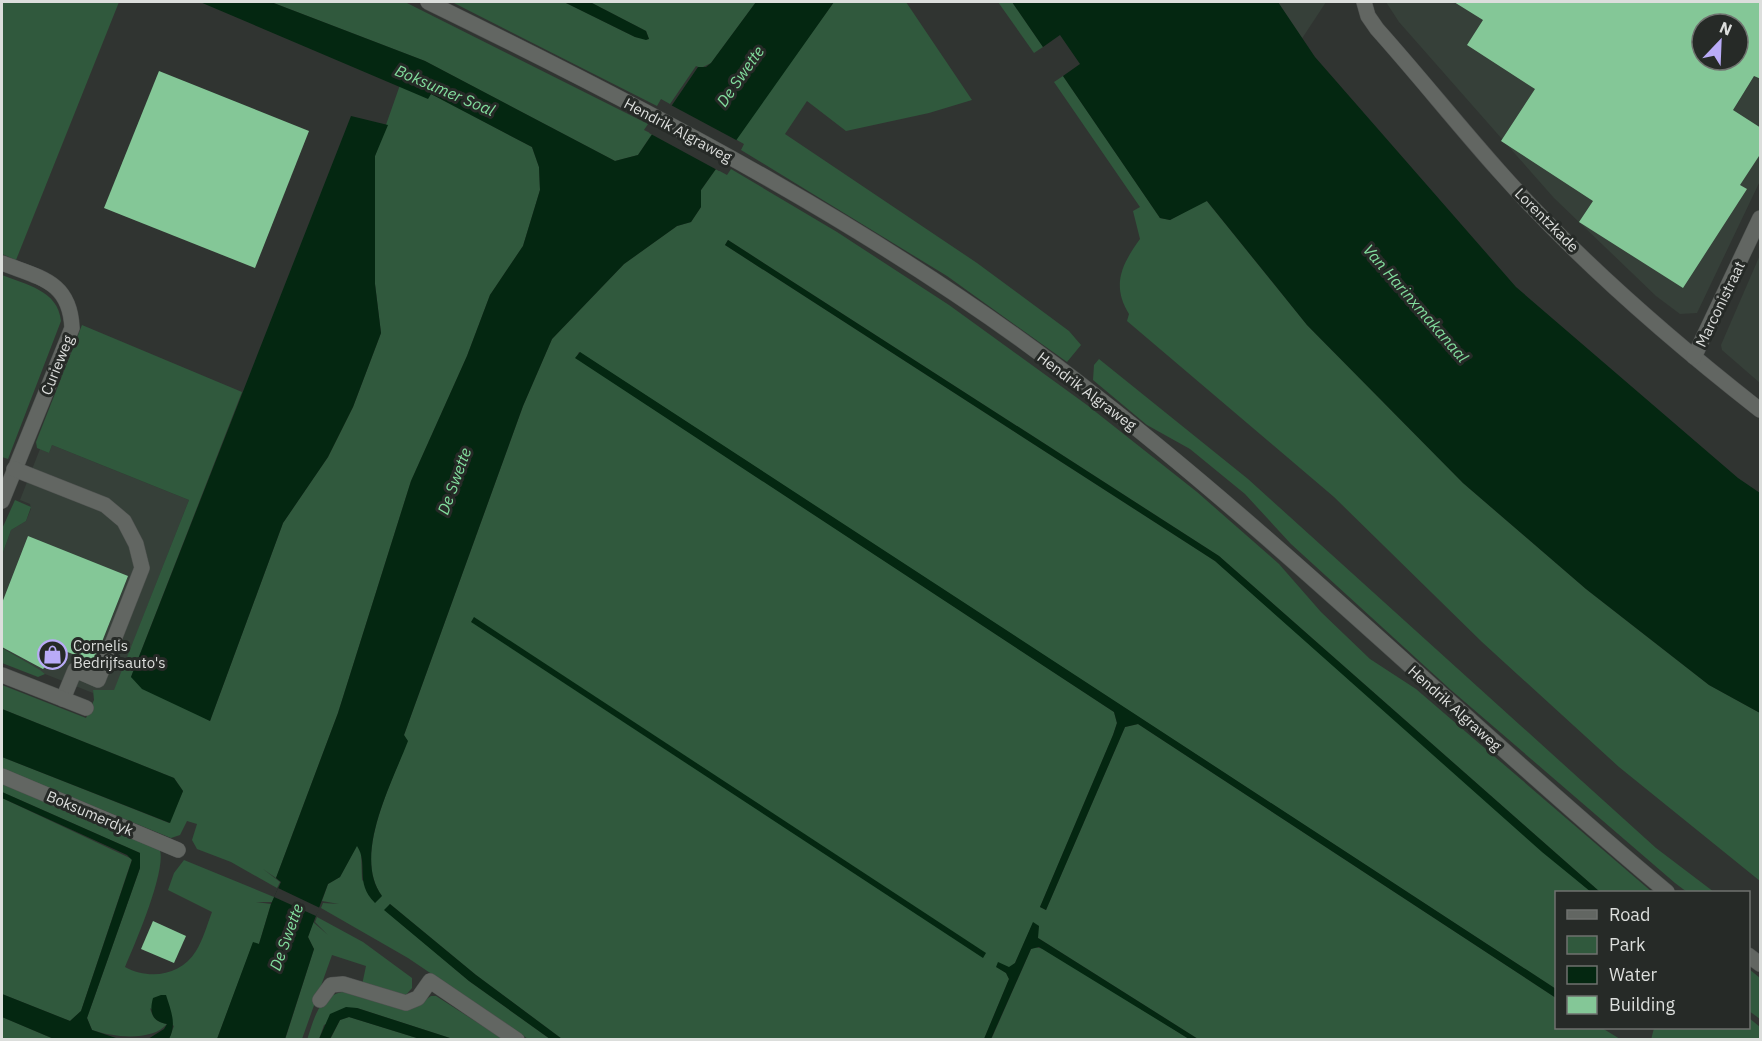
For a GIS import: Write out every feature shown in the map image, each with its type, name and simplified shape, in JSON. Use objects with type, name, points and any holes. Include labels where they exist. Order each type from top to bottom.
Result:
[{"type":"street","name":"Hendrik Algraweg","points":[[428,2],[735,160],[846,225],[939,284],[1096,395],[1195,477],[1520,766],[1666,891]]},
{"type":"street","name":"Lorentzkade","points":[[1364,2],[1368,16],[1377,29],[1499,171],[1567,242],[1694,357],[1761,410]]},
{"type":"street","name":"Marconistraat","points":[[1694,357],[1761,218]]},
{"type":"street","name":"Curieweg","points":[[2,263],[58,287],[71,310],[72,328],[2,496]]},
{"type":"street","points":[[14,469],[105,505],[124,521],[136,544],[142,568],[98,680],[75,670],[63,699]]},
{"type":"street","points":[[2,675],[86,708]]},
{"type":"street","name":"Boksumerdyk","points":[[2,776],[178,850]]},
{"type":"street","points":[[320,1000],[331,985],[343,984],[406,1003],[418,998],[430,981],[517,1040]]},
{"type":"shaded area","points":[[1278,2],[1326,2],[1301,40]]},
{"type":"shaded area","points":[[1386,2],[1760,2],[1760,181],[1697,313],[1680,314],[1656,296],[1554,198],[1399,22]]},
{"type":"shaded area","points":[[1760,255],[1760,383],[1722,350],[1721,345]]},
{"type":"shaded area","points":[[52,445],[189,500],[114,691],[94,690],[93,693],[45,674],[2,648],[2,555],[11,530],[26,521],[31,509],[30,504],[20,500],[40,449],[49,453]]},
{"type":"green space","points":[[2,2],[119,2],[16,260],[2,254]]},
{"type":"green space","points":[[271,2],[405,2],[648,124],[644,130],[652,134],[638,155],[615,161],[425,61]]},
{"type":"green space","points":[[452,2],[564,2],[635,37],[649,39],[646,31],[590,2],[756,2],[711,63],[701,68],[696,66],[670,104],[661,99],[657,106]]},
{"type":"green space","points":[[834,2],[906,2],[972,100],[929,113],[846,131],[807,101],[785,134],[977,263],[1069,331],[1081,345],[1067,362],[947,276],[741,150],[744,144],[735,139]]},
{"type":"green space","points":[[998,2],[1012,2],[1043,47],[1034,53]]},
{"type":"green space","points":[[1063,76],[1160,218],[1170,220],[1206,200],[1307,325],[1463,483],[1586,589],[1709,685],[1760,713],[1760,881],[1619,767],[1482,642],[1334,497],[1127,321],[1129,314],[1121,294],[1121,275],[1128,257],[1140,239],[1133,211],[1140,207],[1054,82]]},
{"type":"green space","points":[[400,85],[428,98],[431,94],[532,147],[539,167],[540,190],[523,246],[490,295],[467,356],[411,481],[338,713],[276,878],[263,869],[280,882],[277,888],[231,862],[197,849],[192,840],[197,824],[187,821],[180,835],[171,838],[2,769],[2,757],[169,823],[183,791],[174,778],[2,709],[2,685],[86,718],[94,700],[93,690],[114,690],[189,500],[52,445],[49,453],[37,448],[36,442],[82,325],[242,392],[131,677],[210,721],[283,523],[328,457],[353,407],[381,333],[375,284],[375,156]]},
{"type":"green space","points":[[716,169],[727,175],[731,169],[837,232],[949,305],[1087,405],[1197,492],[1279,564],[1321,612],[1370,659],[1416,689],[1651,891],[1599,891],[1219,556],[728,240],[725,245],[1215,561],[1590,891],[1555,891],[1555,988],[579,352],[576,358],[1114,712],[1117,723],[1113,735],[1040,907],[1046,910],[1125,727],[1138,724],[1555,997],[1555,1029],[1604,1029],[1620,1039],[1198,1039],[1038,938],[1038,928],[1033,923],[1012,967],[997,967],[1006,973],[1009,979],[984,1039],[562,1039],[476,975],[390,904],[385,910],[469,981],[550,1039],[528,1039],[408,958],[321,908],[323,903],[339,904],[322,901],[328,884],[340,877],[357,845],[361,851],[362,880],[382,896],[374,880],[371,861],[378,820],[407,741],[404,735],[523,406],[552,339],[624,264],[677,226],[691,222],[701,207],[701,190]]},
{"type":"green space","points":[[2,275],[47,295],[59,311],[61,321],[8,459],[2,457]]},
{"type":"green space","points":[[1099,359],[1248,479],[1656,848],[1713,891],[1686,891],[1675,883],[1451,690],[1291,544],[1245,494],[1190,449],[1147,425],[1093,380],[1094,365]]},
{"type":"green space","points":[[15,500],[31,507],[26,521],[11,530],[2,555],[2,529]]},
{"type":"green space","points":[[2,648],[45,674],[38,677],[2,663]]},
{"type":"green space","points":[[2,783],[160,850],[161,860],[154,891],[125,967],[134,971],[154,974],[173,970],[190,959],[201,942],[212,912],[168,890],[174,873],[184,860],[274,897],[272,902],[256,902],[271,904],[259,944],[253,943],[217,1039],[169,1039],[174,1026],[150,1008],[156,1019],[167,1024],[153,1033],[122,1036],[92,1030],[87,1018],[140,868],[140,853],[2,792]]},
{"type":"green space","points":[[2,798],[132,859],[81,1011],[70,1021],[2,994]]},
{"type":"green space","points":[[317,917],[363,942],[412,978],[412,988],[405,996],[362,985],[366,966],[332,955],[302,1039],[285,1040],[314,949],[308,937],[313,922],[328,935],[315,922]]},
{"type":"green space","points":[[1035,947],[1048,950],[1189,1039],[991,1040],[1031,949]]},
{"type":"green space","points":[[1750,970],[1760,978],[1760,1019],[1750,1012]]},
{"type":"green space","points":[[342,992],[425,1000],[436,996],[503,1039],[453,1039],[357,1008],[324,1025],[319,1039],[307,1040],[322,1004]]},
{"type":"green space","points":[[2,1017],[54,1039],[2,1039]]},
{"type":"green space","points":[[349,1017],[420,1039],[330,1040],[340,1020]]},
{"type":"green space","points":[[1750,1019],[1760,1027],[1760,1039],[1651,1040],[1654,1029],[1750,1029]]},
{"type":"water","points":[[200,2],[271,2],[425,61],[615,161],[638,155],[698,67],[706,67],[711,63],[756,2],[834,2],[701,190],[701,207],[691,222],[677,226],[624,264],[552,339],[523,406],[404,735],[408,741],[378,819],[371,861],[374,880],[382,896],[375,903],[365,888],[362,860],[357,846],[340,877],[328,884],[308,937],[314,949],[285,1039],[217,1039],[253,942],[259,944],[271,904],[281,882],[276,878],[338,713],[411,481],[467,356],[490,295],[523,246],[540,190],[539,167],[532,147],[431,94],[428,99]]},
{"type":"water","points":[[564,2],[590,2],[646,31],[649,39],[635,37]]},
{"type":"water","name":"Van Harinxmakanaal","points":[[1012,2],[1278,2],[1315,57],[1516,287],[1738,478],[1760,493],[1760,713],[1709,685],[1586,589],[1463,483],[1307,325],[1207,201],[1170,220],[1160,218],[1063,76],[1080,64],[1060,35],[1043,47]]},
{"type":"water","points":[[351,116],[388,125],[375,156],[375,284],[381,333],[353,407],[328,457],[283,523],[210,721],[142,689],[131,677]]},
{"type":"water","points":[[728,240],[1219,556],[1599,891],[1590,891],[1542,852],[1215,561],[725,245]]},
{"type":"water","points":[[580,352],[1555,988],[1555,997],[1138,724],[1125,727],[1046,910],[1040,907],[1113,735],[1117,723],[1114,712],[575,358]]},
{"type":"water","points":[[474,617],[986,953],[983,958],[471,622]]},
{"type":"water","points":[[2,709],[174,778],[183,791],[170,823],[2,757]]},
{"type":"water","points":[[2,792],[140,853],[140,868],[87,1018],[92,1030],[119,1039],[54,1039],[2,1017],[2,994],[70,1021],[81,1011],[132,860],[127,855],[2,798]]},
{"type":"water","points":[[390,904],[476,975],[562,1039],[550,1039],[469,981],[384,910]]},
{"type":"water","points":[[1033,922],[1039,926],[1038,938],[1198,1039],[1189,1039],[1039,947],[1031,949],[991,1039],[984,1039],[1009,979],[1006,973],[996,967],[998,962],[1009,967],[1015,963]]},
{"type":"water","points":[[166,995],[173,1028],[169,1039],[148,1039],[164,1029],[167,1024],[155,1018],[151,1008],[153,998]]},
{"type":"water","points":[[346,1007],[357,1008],[453,1039],[420,1039],[349,1017],[340,1020],[330,1039],[319,1039],[330,1014]]},
{"type":"pier","points":[[669,104],[738,141],[719,171],[649,133]]},
{"type":"pier","points":[[278,888],[320,908],[316,916],[274,897]]},
{"type":"building","points":[[1454,2],[1761,2],[1761,79],[1754,76],[1733,110],[1761,128],[1761,153],[1740,185],[1747,189],[1683,288],[1579,222],[1593,201],[1501,141],[1535,89],[1467,45],[1483,20]]},
{"type":"building","points":[[159,71],[309,131],[255,268],[104,208]]},
{"type":"building","points":[[28,536],[128,576],[94,662],[62,650],[43,669],[2,647],[2,603]]},
{"type":"building","points":[[153,921],[186,936],[174,963],[141,949]]},
{"type":"place","name":"Cornelis Bedrijfsauto's","points":[[52,654]]},
{"type":"water label","name":"De Swette","points":[[740,76]]},
{"type":"water label","name":"Boksumer Soal","points":[[445,90]]},
{"type":"water label","name":"De Swette","points":[[454,481]]},
{"type":"water label","name":"De Swette","points":[[286,937]]}]
